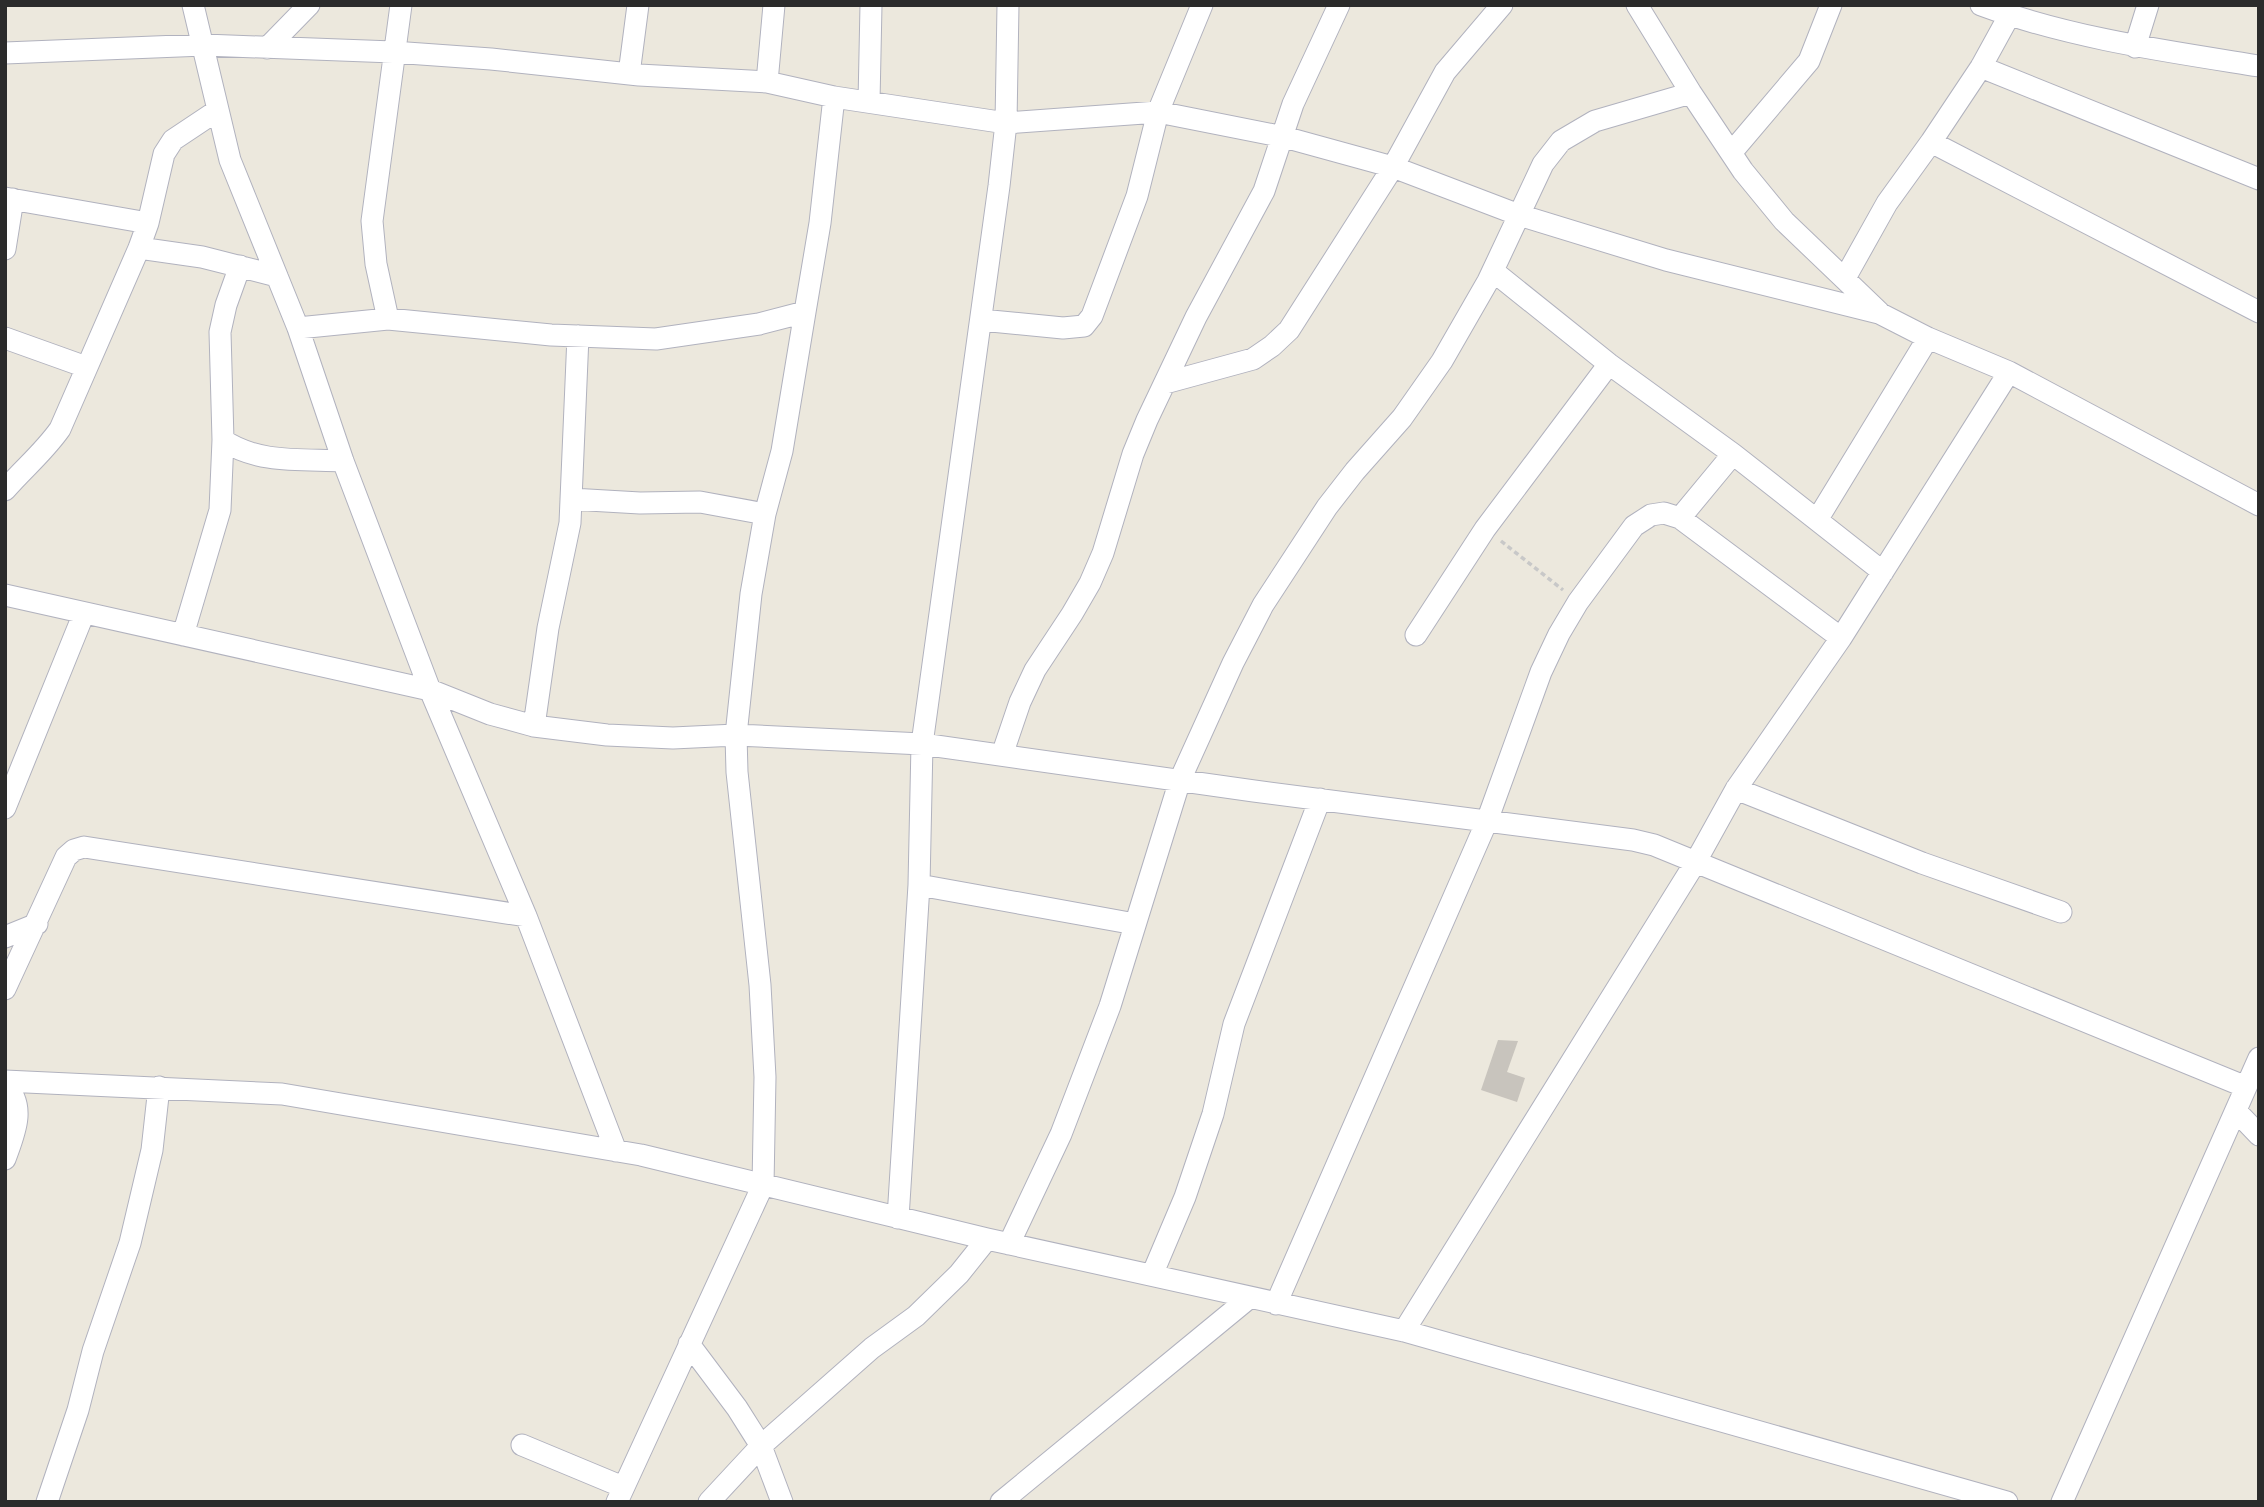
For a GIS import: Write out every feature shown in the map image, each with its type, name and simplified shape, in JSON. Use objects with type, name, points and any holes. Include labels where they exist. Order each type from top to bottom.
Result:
[{"type":"street","points":[[193,5],[230,160],[298,328],[343,461],[430,690],[526,916],[616,1150]]},
{"type":"street","points":[[267,48],[309,5]]},
{"type":"street","points":[[388,319],[376,264],[372,221],[401,5]]},
{"type":"street","points":[[629,74],[638,5]]},
{"type":"street","points":[[767,82],[774,5]]},
{"type":"street","points":[[869,102],[872,5]]},
{"type":"street","points":[[898,1218],[919,885],[922,744],[1006,123],[1008,5]]},
{"type":"street","points":[[981,320],[1063,328],[1084,326],[1092,316],[1137,196],[1158,113],[1202,5]]},
{"type":"street","points":[[1002,755],[1020,702],[1035,670],[1072,614],[1103,553],[1133,454],[1207,296],[1264,191],[1293,104],[1339,5]]},
{"type":"street","points":[[1165,383],[1253,359],[1289,330],[1393,167],[1445,72],[1502,5]]},
{"type":"street","points":[[1637,5],[1690,93],[1731,153],[1784,221],[1879,313]]},
{"type":"street","points":[[1731,153],[1809,61],[1831,5]]},
{"type":"street","points":[[1981,5],[2010,16],[2135,47],[2259,66]]},
{"type":"street","points":[[2135,47],[2148,5]]},
{"type":"street","points":[[1845,278],[1887,202],[1931,142],[2010,16]]},
{"type":"street","points":[[5,53],[204,46],[393,52],[491,59],[629,74],[767,82],[834,96],[1006,123],[1158,113],[1284,137],[1393,167],[1519,215],[1666,260],[1879,313],[1928,338],[2009,372],[2259,505]]},
{"type":"street","points":[[1981,66],[2259,179]]},
{"type":"street","points":[[1009,1244],[1061,1134],[1110,1006],[1180,780],[1233,663],[1264,605],[1326,507],[1402,418],[1434,373],[1493,271],[1543,164],[1560,141],[1595,121],[1690,93]]},
{"type":"street","points":[[522,1445],[620,1494],[763,1185],[765,1077],[749,870],[737,772],[736,735],[751,594],[765,514],[782,451],[820,223],[834,96]]},
{"type":"street","points":[[5,490],[20,472],[43,452],[60,429],[139,248],[148,223],[164,154],[173,140],[218,110]]},
{"type":"street","points":[[1931,142],[2259,312]]},
{"type":"street","points":[[5,249],[9,199],[148,223]]},
{"type":"street","points":[[139,248],[240,266],[277,276]]},
{"type":"street","points":[[183,635],[220,510],[223,440],[220,332],[240,266]]},
{"type":"street","points":[[1493,271],[1609,364],[1734,454],[1883,572]]},
{"type":"street","points":[[298,328],[388,319],[578,336],[656,339],[759,324],[805,312]]},
{"type":"street","points":[[534,726],[548,628],[570,523],[578,336]]},
{"type":"street","points":[[5,338],[86,367]]},
{"type":"street","points":[[1817,520],[1928,338]]},
{"type":"street","points":[[1416,635],[1485,529],[1609,364]]},
{"type":"street","points":[[1404,1331],[1695,863],[1736,789],[1840,638],[2009,372]]},
{"type":"street","points":[[223,440],[239,450],[257,456],[343,461]]},
{"type":"street","points":[[1680,519],[1734,454]]},
{"type":"street","points":[[571,499],[640,503],[700,502],[765,514]]},
{"type":"street","points":[[1276,1304],[1487,821],[1541,672],[1578,602],[1634,526],[1651,515],[1664,513],[1680,519],[1840,638]]},
{"type":"street","points":[[5,595],[430,690],[491,714],[534,726],[607,735],[673,738],[736,735],[922,744],[1633,840],[1654,845],[2246,1087]]},
{"type":"street","points":[[5,808],[9,786],[84,613]]},
{"type":"street","points":[[1736,789],[1922,863],[2061,912]]},
{"type":"street","points":[[1152,1275],[1185,1197],[1205,1138],[1234,1024],[1320,799]]},
{"type":"street","points":[[5,989],[66,857],[74,850],[84,847],[526,916]]},
{"type":"street","points":[[919,885],[1135,924]]},
{"type":"street","points":[[5,937],[37,924]]},
{"type":"street","points":[[2063,1502],[2259,1058]]},
{"type":"street","points":[[5,1083],[159,1087],[282,1094],[616,1150],[987,1239],[1404,1331],[2007,1502]]},
{"type":"street","points":[[5,1083],[18,1106],[14,1135],[5,1159]]},
{"type":"street","points":[[47,1502],[68,1443],[93,1351],[134,1231],[152,1150],[159,1087]]},
{"type":"street","points":[[2236,1111],[2259,1135]]},
{"type":"street","points":[[709,1502],[761,1446],[872,1349],[916,1316],[959,1274],[987,1239]]},
{"type":"street","points":[[1001,1502],[1249,1297]]},
{"type":"street","points":[[689,1344],[737,1408],[761,1446],[782,1502]]},
{"type":"path","points":[[1485,529],[1578,602]]},
{"type":"building","points":[[1498,1040],[1518,1041],[1507,1072],[1525,1078],[1517,1102],[1481,1090]]}]
